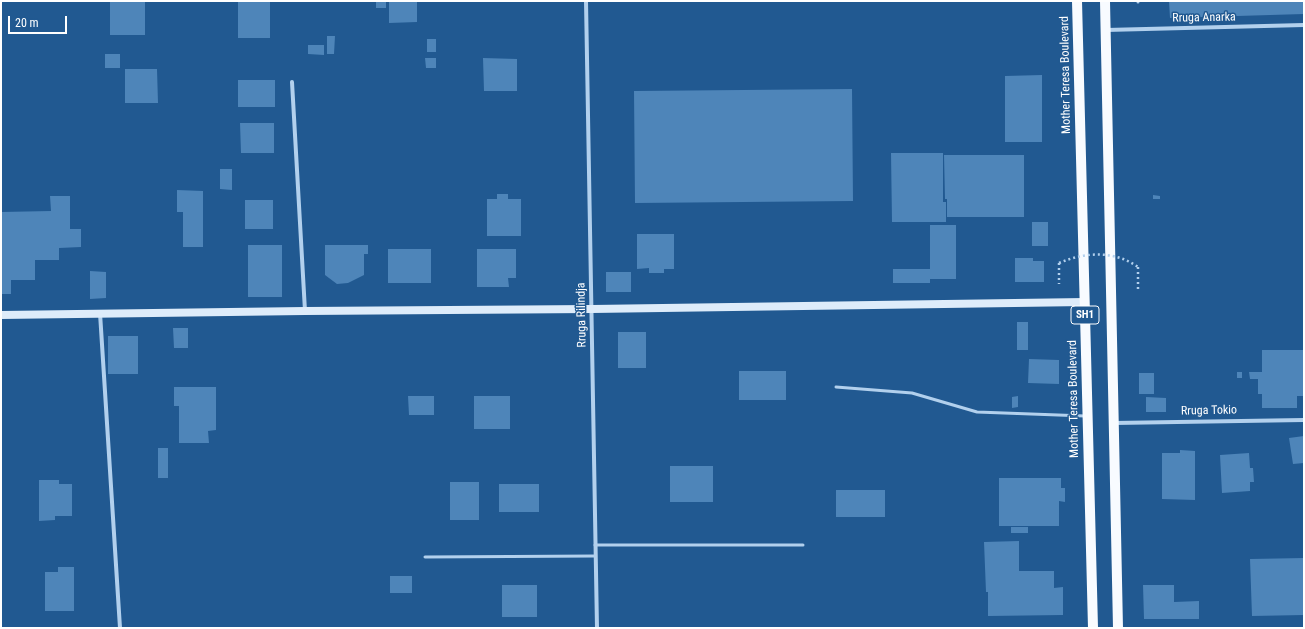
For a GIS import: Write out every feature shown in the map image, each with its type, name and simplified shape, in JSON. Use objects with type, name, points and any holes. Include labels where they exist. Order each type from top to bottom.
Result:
[{"type":"main road","name":"Mother Teresa Boulevard","points":[[1077,1],[1093,628]]},
{"type":"main road","name":"SH1","points":[[1105,1],[1118,628]]},
{"type":"street","name":"Rruga Rilindja","points":[[586,1],[597,628]]},
{"type":"street","name":"Rruga Anarka","points":[[1105,30],[1304,25]]},
{"type":"street","points":[[292,82],[305,311]]},
{"type":"street","points":[[1,315],[1085,302]]},
{"type":"street","points":[[100,314],[120,628]]},
{"type":"street","name":"Rruga Tokio","points":[[1114,423],[1304,420]]},
{"type":"lane","points":[[836,387],[912,392],[977,412],[1088,417]]},
{"type":"lane","points":[[595,545],[803,545]]},
{"type":"lane","points":[[425,557],[595,556]]},
{"type":"path","points":[[1059,284],[1059,263],[1080,256],[1107,255],[1129,260],[1138,267],[1138,289]]},
{"type":"building","points":[[110,1],[145,1],[145,35],[110,35]]},
{"type":"building","points":[[238,1],[270,1],[270,38],[238,38]]},
{"type":"building","points":[[376,1],[386,1],[386,8],[376,8]]},
{"type":"building","points":[[389,1],[417,1],[417,22],[389,23]]},
{"type":"building","points":[[1169,1],[1304,1],[1304,14],[1170,18]]},
{"type":"building","points":[[327,36],[335,36],[334,54],[327,54]]},
{"type":"building","points":[[427,39],[436,39],[436,52],[427,52]]},
{"type":"building","points":[[308,45],[324,45],[324,55],[308,54]]},
{"type":"building","points":[[105,54],[120,54],[120,68],[105,68]]},
{"type":"building","points":[[425,58],[436,58],[436,68],[426,68]]},
{"type":"building","points":[[483,58],[517,59],[517,91],[484,91]]},
{"type":"building","points":[[125,69],[157,69],[158,103],[125,103]]},
{"type":"building","points":[[1042,75],[1042,142],[1005,142],[1005,76]]},
{"type":"building","points":[[238,80],[275,80],[275,107],[238,107]]},
{"type":"building","points":[[852,89],[853,201],[635,203],[634,91]]},
{"type":"building","points":[[240,123],[274,123],[274,153],[241,153]]},
{"type":"building","points":[[891,153],[943,153],[943,202],[946,202],[946,222],[892,222]]},
{"type":"building","points":[[944,155],[1024,155],[1024,217],[947,217]]},
{"type":"building","points":[[220,169],[232,169],[232,190],[220,189]]},
{"type":"building","points":[[177,190],[203,191],[203,247],[183,247],[183,212],[177,212]]},
{"type":"building","points":[[497,194],[508,194],[508,199],[521,199],[521,236],[487,236],[487,199],[497,199]]},
{"type":"building","points":[[1153,195],[1160,196],[1160,199],[1153,199]]},
{"type":"building","points":[[50,196],[70,196],[70,229],[81,229],[81,247],[59,248],[59,260],[35,260],[35,280],[11,280],[11,294],[1,294],[1,212],[51,211]]},
{"type":"building","points":[[245,200],[273,200],[273,229],[245,229]]},
{"type":"building","points":[[1032,222],[1048,222],[1048,246],[1032,246]]},
{"type":"building","points":[[930,225],[956,225],[956,279],[930,279],[930,283],[893,283],[893,269],[930,269]]},
{"type":"building","points":[[637,234],[674,234],[674,269],[664,269],[664,273],[649,273],[649,268],[637,269]]},
{"type":"building","points":[[248,245],[282,245],[282,297],[248,297]]},
{"type":"building","points":[[325,245],[368,245],[368,254],[364,254],[364,275],[348,283],[337,284],[325,275]]},
{"type":"building","points":[[388,249],[431,249],[431,283],[388,283]]},
{"type":"building","points":[[477,249],[516,249],[516,278],[508,278],[509,287],[477,287]]},
{"type":"building","points":[[1015,258],[1033,258],[1033,261],[1044,261],[1044,282],[1015,282]]},
{"type":"building","points":[[90,271],[106,272],[106,298],[90,299]]},
{"type":"building","points":[[606,272],[631,272],[631,292],[606,292]]},
{"type":"building","points":[[1017,322],[1028,322],[1028,350],[1017,350]]},
{"type":"building","points":[[173,328],[188,328],[188,348],[174,348]]},
{"type":"building","points":[[618,332],[646,332],[646,368],[618,368]]},
{"type":"building","points":[[108,336],[138,336],[138,374],[108,374]]},
{"type":"building","points":[[1262,350],[1304,350],[1304,396],[1297,396],[1297,408],[1262,408],[1262,394],[1258,394],[1258,379],[1250,379],[1249,372],[1262,372]]},
{"type":"building","points":[[1029,359],[1059,360],[1059,384],[1028,383]]},
{"type":"building","points":[[739,371],[786,371],[786,400],[739,400]]},
{"type":"building","points":[[1237,372],[1242,372],[1242,378],[1237,378]]},
{"type":"building","points":[[1139,373],[1154,373],[1154,394],[1139,394]]},
{"type":"building","points":[[174,387],[216,387],[216,430],[208,431],[209,443],[179,443],[179,406],[174,406]]},
{"type":"building","points":[[408,396],[434,396],[434,415],[409,415]]},
{"type":"building","points":[[474,396],[510,396],[510,429],[474,429]]},
{"type":"building","points":[[1018,396],[1018,407],[1012,408],[1012,397]]},
{"type":"building","points":[[1146,397],[1166,398],[1166,412],[1146,412]]},
{"type":"building","points":[[1304,436],[1304,463],[1293,464],[1289,438]]},
{"type":"building","points":[[158,448],[168,448],[168,478],[158,478]]},
{"type":"building","points":[[1180,450],[1195,451],[1195,500],[1162,499],[1162,453],[1180,453]]},
{"type":"building","points":[[1249,453],[1250,468],[1253,468],[1254,482],[1250,482],[1250,491],[1222,493],[1220,455]]},
{"type":"building","points":[[670,466],[713,466],[713,502],[670,502]]},
{"type":"building","points":[[999,478],[1061,478],[1061,488],[1065,488],[1065,502],[1059,501],[1059,526],[999,526]]},
{"type":"building","points":[[39,480],[59,480],[59,484],[72,484],[72,516],[55,516],[55,520],[39,521]]},
{"type":"building","points":[[450,482],[479,482],[479,520],[450,520]]},
{"type":"building","points":[[499,484],[539,484],[539,512],[499,512]]},
{"type":"building","points":[[836,490],[885,490],[885,517],[836,517]]},
{"type":"building","points":[[1011,527],[1028,527],[1028,533],[1011,533]]},
{"type":"building","points":[[1019,541],[1019,571],[1054,571],[1054,588],[1063,587],[1063,615],[988,616],[988,592],[986,592],[984,542]]},
{"type":"building","points":[[1304,558],[1304,615],[1252,616],[1250,559]]},
{"type":"building","points":[[58,567],[74,567],[74,611],[45,611],[45,572],[58,572]]},
{"type":"building","points":[[390,576],[412,576],[412,593],[390,593]]},
{"type":"building","points":[[502,585],[537,585],[537,617],[502,617]]},
{"type":"building","points":[[1143,585],[1174,585],[1174,602],[1199,601],[1199,619],[1144,619]]}]
